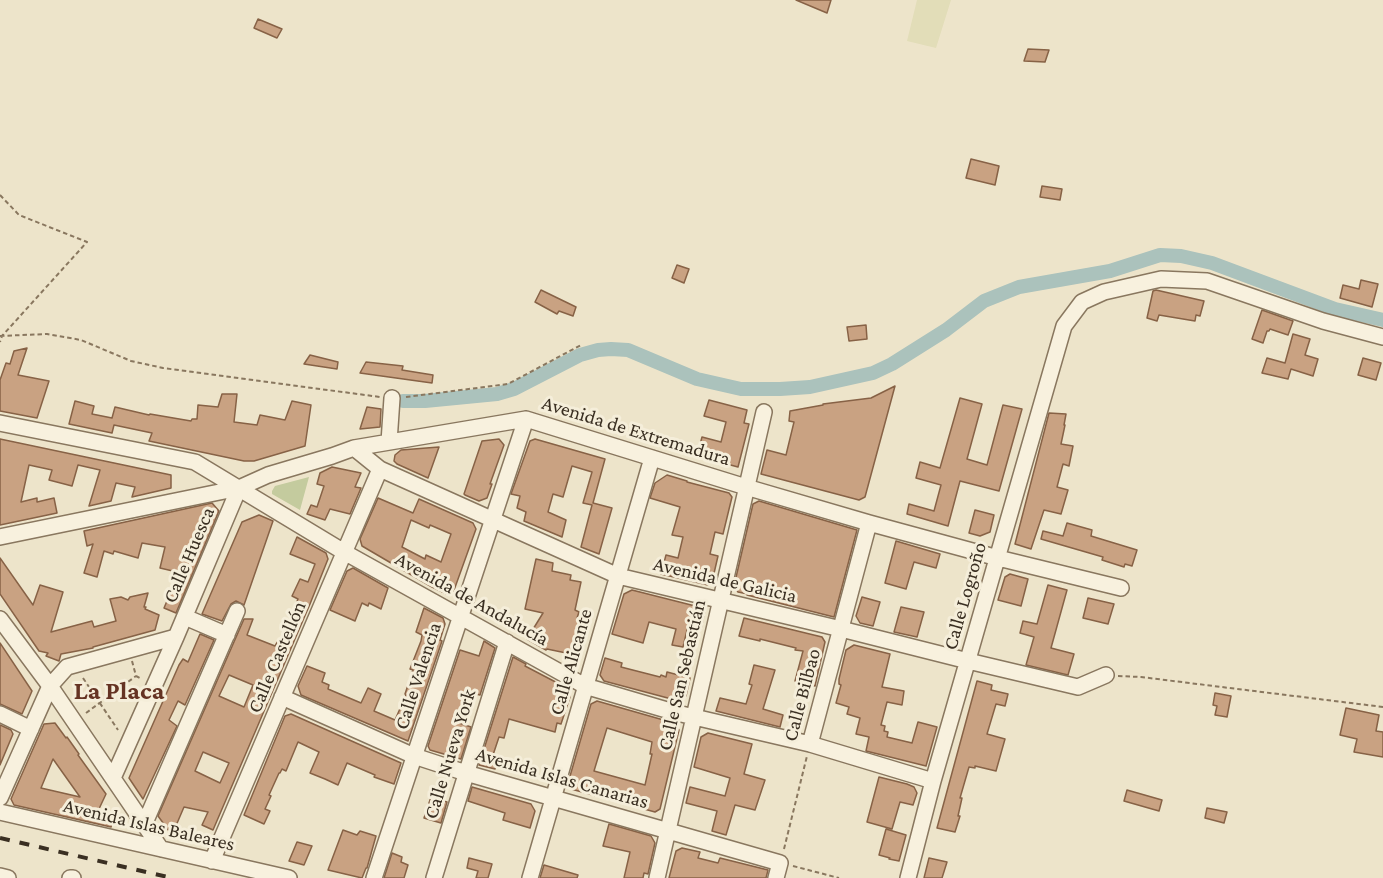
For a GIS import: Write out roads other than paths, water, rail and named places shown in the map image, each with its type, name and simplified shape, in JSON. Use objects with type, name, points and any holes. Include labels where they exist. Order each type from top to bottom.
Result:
[{"type":"street","name":"Calle Logroño","points":[[908,878],[933,781],[1064,326],[1082,302],[1104,292],[1161,279],[1207,280],[1323,321],[1383,337]]},
{"type":"street","points":[[389,442],[392,398]]},
{"type":"street","name":"Calle San Sebastián","points":[[657,878],[764,412]]},
{"type":"street","name":"Avenida de Extremadura","points":[[239,488],[268,475],[354,448],[526,419],[869,523],[1121,588]]},
{"type":"street","name":"Calle Valencia","points":[[374,878],[526,419]]},
{"type":"street","points":[[0,423],[195,462],[239,488]]},
{"type":"street","name":"Avenida de Galicia","points":[[354,448],[380,469],[618,576],[1078,687],[1106,675]]},
{"type":"street","name":"Calle Alicante","points":[[530,878],[652,458]]},
{"type":"street","name":"Calle Castellón","points":[[212,861],[380,469]]},
{"type":"street","points":[[0,537],[239,488]]},
{"type":"street","name":"Avenida de Andalucía","points":[[239,488],[344,552],[585,686],[677,713],[810,744],[933,781]]},
{"type":"street","name":"Calle Huesca","points":[[113,778],[176,638],[239,488]]},
{"type":"street","name":"Calle Bilbao","points":[[810,744],[869,523]]},
{"type":"street","points":[[144,825],[237,611]]},
{"type":"street","points":[[185,617],[227,635]]},
{"type":"street","points":[[0,619],[50,686],[161,849]]},
{"type":"street","points":[[0,798],[50,686],[67,667],[176,638]]},
{"type":"street","name":"Calle Nueva York","points":[[434,878],[507,642]]},
{"type":"street","name":"Avenida Islas Canarias","points":[[282,697],[414,756],[780,863],[776,878]]},
{"type":"street","points":[[0,714],[31,729]]},
{"type":"street","name":"Avenida Islas Baleares","points":[[0,812],[289,878]]},
{"type":"street","points":[[0,876],[8,878]]},
{"type":"waterway","points":[[403,401],[497,394],[514,389],[580,355],[611,349],[628,350],[697,379],[741,389],[810,387],[873,373],[892,364],[946,330],[984,301],[1019,287],[1110,271],[1160,255],[1181,256],[1212,263],[1335,309],[1383,320]]},
{"type":"railway","points":[[0,838],[172,878]]},
{"type":"district","name":"La Placa","points":[[119,691]]}]
